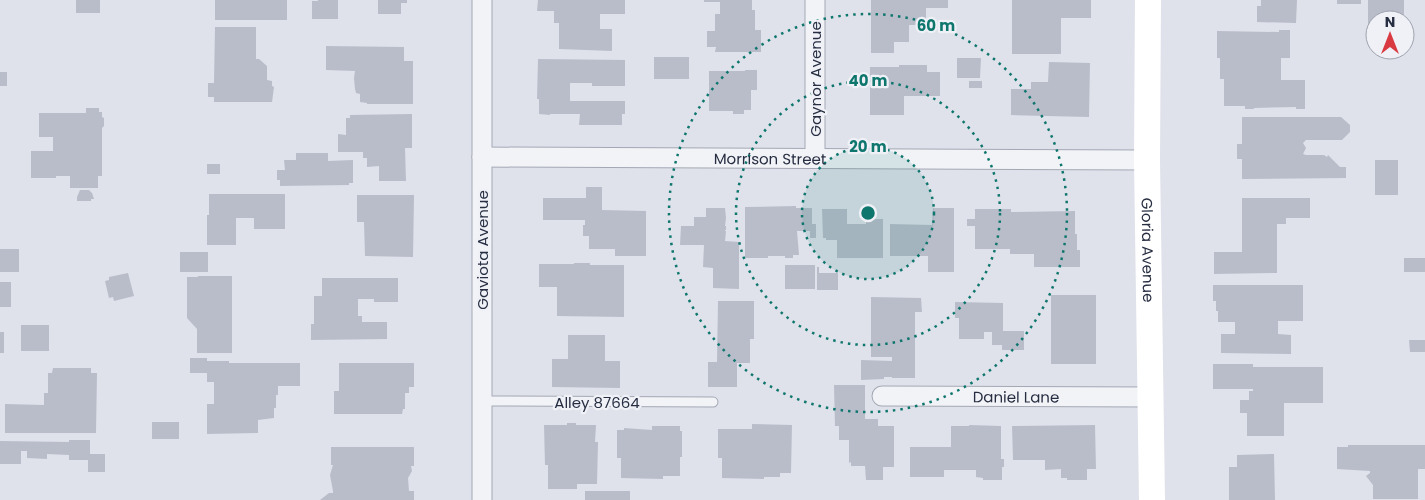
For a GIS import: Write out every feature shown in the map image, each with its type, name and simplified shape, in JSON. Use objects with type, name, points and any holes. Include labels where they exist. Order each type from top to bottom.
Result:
[{"type":"street","name":"Gaviota Avenue","points":[[482,0],[482,500]]},
{"type":"street","name":"Gaynor Avenue","points":[[815,0],[815,158]]},
{"type":"street","name":"Gloria Avenue","points":[[1148,0],[1147,160],[1152,500]]},
{"type":"street","name":"Morrison Street","points":[[482,157],[1147,160]]},
{"type":"street","name":"Daniel Lane","points":[[882,396],[1150,397]]},
{"type":"lane","name":"Alley 87664","points":[[482,402],[713,402]]},
{"type":"building","points":[[76,0],[100,0],[100,13],[76,13]]},
{"type":"building","points":[[215,0],[287,0],[287,20],[215,20]]},
{"type":"building","points":[[338,0],[338,19],[312,19],[312,1]]},
{"type":"building","points":[[378,0],[407,0],[407,3],[401,3],[401,14],[378,14]]},
{"type":"building","points":[[538,0],[625,0],[625,14],[600,14],[600,29],[612,29],[612,51],[559,49],[559,23],[554,23],[554,11],[537,11]]},
{"type":"building","points":[[704,0],[752,0],[752,10],[755,10],[755,30],[761,30],[761,52],[715,52],[716,47],[707,47],[707,31],[715,31],[715,14],[720,14],[720,2],[704,2]]},
{"type":"building","points":[[871,0],[948,0],[948,8],[926,8],[926,25],[909,25],[909,42],[894,42],[894,53],[871,53]]},
{"type":"building","points":[[1012,0],[1091,0],[1091,18],[1061,18],[1061,54],[1012,54]]},
{"type":"building","points":[[1261,0],[1297,0],[1296,23],[1257,22],[1257,6],[1261,6]]},
{"type":"building","points":[[1337,0],[1361,0],[1361,4],[1337,4]]},
{"type":"building","points":[[1368,0],[1404,0],[1404,10],[1368,10]]},
{"type":"building","points":[[215,27],[256,27],[256,59],[259,59],[267,66],[267,80],[272,81],[272,86],[274,87],[272,102],[214,102],[214,97],[208,97],[208,83],[214,83]]},
{"type":"building","points":[[1279,30],[1290,30],[1290,58],[1281,58],[1281,80],[1305,80],[1305,109],[1296,109],[1296,107],[1245,109],[1245,106],[1224,106],[1224,79],[1220,79],[1220,58],[1217,58],[1217,31],[1279,32]]},
{"type":"building","points":[[326,46],[404,47],[404,61],[413,61],[413,104],[367,104],[360,102],[360,94],[356,93],[355,89],[355,71],[326,70]]},
{"type":"building","points":[[654,57],[689,57],[689,79],[654,79]]},
{"type":"building","points":[[957,58],[981,58],[980,78],[957,78]]},
{"type":"building","points":[[538,59],[625,60],[625,86],[592,86],[592,83],[570,83],[570,101],[625,101],[625,114],[622,114],[622,125],[579,125],[580,114],[539,114],[539,99],[537,99]]},
{"type":"building","points":[[1049,62],[1090,63],[1089,117],[1011,115],[1011,89],[1031,89],[1031,82],[1048,82]]},
{"type":"building","points":[[899,65],[927,65],[927,72],[940,72],[940,96],[904,96],[904,115],[870,115],[870,67],[899,67]]},
{"type":"building","points":[[757,70],[757,90],[751,90],[751,110],[744,110],[744,114],[733,114],[733,111],[709,111],[709,71]]},
{"type":"building","points":[[0,72],[7,72],[7,86],[0,86]]},
{"type":"building","points":[[969,81],[982,81],[982,88],[969,88]]},
{"type":"building","points":[[86,108],[99,108],[99,112],[102,112],[102,117],[104,118],[104,126],[102,128],[102,176],[98,176],[98,188],[70,188],[70,176],[31,178],[31,151],[53,151],[53,137],[39,137],[39,113],[86,113]]},
{"type":"building","points":[[412,114],[412,148],[405,148],[406,181],[379,181],[379,166],[367,167],[367,158],[363,158],[363,152],[338,152],[338,134],[346,135],[346,118],[350,118],[350,115]]},
{"type":"building","points":[[1242,117],[1341,117],[1350,125],[1350,132],[1342,140],[1306,140],[1303,143],[1306,148],[1303,154],[1324,155],[1327,157],[1328,155],[1340,167],[1346,167],[1346,178],[1242,179],[1242,159],[1237,159],[1237,144],[1242,144]]},
{"type":"building","points":[[296,153],[328,153],[328,161],[353,160],[353,183],[349,183],[349,185],[280,186],[280,180],[277,180],[277,170],[285,170],[284,160],[296,160]]},
{"type":"building","points":[[1375,160],[1398,160],[1398,195],[1375,195]]},
{"type":"building","points":[[207,164],[220,164],[220,174],[207,174]]},
{"type":"building","points":[[586,187],[602,187],[602,210],[646,211],[646,256],[615,256],[615,249],[589,249],[589,236],[583,236],[585,220],[543,220],[543,198],[586,198]]},
{"type":"building","points":[[80,190],[89,190],[94,199],[91,199],[91,201],[77,201]]},
{"type":"building","points":[[209,194],[285,194],[285,229],[254,229],[254,218],[236,218],[236,245],[207,245]]},
{"type":"building","points":[[357,195],[414,195],[413,257],[365,256],[364,222],[357,222]]},
{"type":"building","points":[[1242,198],[1310,198],[1310,218],[1286,218],[1286,224],[1277,224],[1277,273],[1214,274],[1214,252],[1242,252]]},
{"type":"building","points":[[796,206],[796,208],[812,208],[812,224],[816,224],[816,238],[810,238],[810,231],[797,231],[799,255],[793,255],[793,258],[768,256],[768,258],[745,258],[745,207]]},
{"type":"building","points":[[706,208],[725,208],[725,241],[739,242],[739,289],[713,288],[713,268],[703,267],[704,245],[680,245],[681,226],[694,226],[694,217],[706,217]]},
{"type":"building","points":[[933,208],[954,208],[954,272],[928,272],[928,256],[890,256],[890,224],[932,225]]},
{"type":"building","points":[[822,209],[847,209],[847,224],[866,224],[866,219],[883,219],[883,258],[837,258],[837,240],[826,240],[826,238],[823,238]]},
{"type":"building","points":[[975,209],[1011,209],[1011,212],[1075,211],[1075,234],[1077,234],[1077,250],[1080,250],[1080,267],[1034,267],[1034,254],[1010,254],[1010,249],[975,249],[975,226],[967,226],[967,219],[975,219]]},
{"type":"building","points":[[0,249],[19,249],[19,272],[0,272]]},
{"type":"building","points":[[180,252],[208,252],[208,272],[180,272]]},
{"type":"building","points":[[1404,258],[1425,258],[1425,272],[1404,272]]},
{"type":"building","points":[[539,264],[624,265],[624,317],[557,316],[557,287],[539,287]]},
{"type":"building","points":[[785,265],[815,265],[815,289],[785,289]]},
{"type":"building","points":[[817,267],[819,267],[819,273],[838,273],[838,290],[817,290]]},
{"type":"building","points":[[128,273],[134,296],[114,301],[113,297],[109,298],[105,281],[109,280],[109,277]]},
{"type":"building","points":[[232,276],[232,353],[197,353],[197,329],[187,318],[187,277]]},
{"type":"building","points":[[322,278],[398,278],[398,302],[374,302],[374,299],[358,299],[358,316],[362,316],[362,322],[387,322],[387,339],[311,340],[311,324],[314,324],[314,296],[322,296]]},
{"type":"building","points":[[0,282],[11,282],[11,307],[0,307]]},
{"type":"building","points":[[1213,285],[1303,285],[1303,321],[1278,321],[1278,334],[1291,335],[1291,354],[1221,353],[1221,334],[1235,334],[1235,322],[1218,322],[1216,301],[1213,301]]},
{"type":"building","points":[[1051,295],[1096,295],[1096,364],[1051,364]]},
{"type":"building","points":[[871,297],[921,298],[922,312],[915,312],[915,378],[884,377],[884,379],[861,380],[861,360],[892,361],[892,357],[871,357]]},
{"type":"building","points":[[718,301],[754,301],[754,339],[750,339],[750,363],[737,363],[737,387],[708,387],[708,362],[717,362]]},
{"type":"building","points":[[955,302],[1003,303],[1003,331],[1024,331],[1024,350],[1002,350],[1002,345],[992,345],[992,332],[984,332],[984,339],[959,339],[959,318],[955,318]]},
{"type":"building","points":[[21,325],[49,325],[49,351],[21,351]]},
{"type":"building","points":[[0,332],[4,332],[4,353],[0,353]]},
{"type":"building","points":[[568,335],[605,335],[605,361],[620,361],[620,388],[552,387],[552,359],[568,359]]},
{"type":"building","points":[[1409,340],[1425,340],[1425,352],[1410,352]]},
{"type":"building","points":[[190,358],[207,358],[207,361],[229,361],[229,363],[300,363],[300,386],[278,386],[274,418],[258,420],[258,433],[207,434],[207,404],[214,404],[214,382],[207,382],[207,373],[190,373]]},
{"type":"building","points":[[339,363],[414,363],[414,387],[409,387],[409,393],[405,393],[405,409],[403,409],[402,414],[334,414],[334,391],[339,391]]},
{"type":"building","points":[[1213,364],[1253,364],[1253,367],[1323,367],[1323,403],[1284,403],[1284,436],[1247,436],[1247,413],[1240,413],[1240,400],[1249,400],[1249,391],[1253,391],[1253,389],[1213,389]]},
{"type":"building","points":[[53,368],[91,368],[91,373],[97,373],[96,433],[5,433],[5,404],[44,405],[44,393],[48,393],[48,373],[52,373]]},
{"type":"building","points":[[834,385],[865,385],[865,419],[878,419],[878,426],[894,426],[894,467],[883,467],[883,480],[866,480],[865,466],[851,466],[851,462],[849,463],[849,440],[839,440],[839,426],[835,426]]},
{"type":"building","points":[[152,422],[179,422],[179,439],[152,439]]},
{"type":"building","points":[[567,423],[596,425],[595,442],[598,442],[597,484],[577,484],[577,489],[548,489],[544,425],[567,425]]},
{"type":"building","points":[[752,424],[792,425],[791,473],[780,473],[780,477],[764,477],[764,479],[722,478],[722,458],[718,458],[718,429],[752,429]]},
{"type":"building","points":[[1095,425],[1096,469],[1087,469],[1087,480],[1067,480],[1067,478],[1061,478],[1061,469],[1045,470],[1045,460],[1013,460],[1012,426]]},
{"type":"building","points":[[652,426],[680,426],[680,431],[682,431],[682,457],[680,457],[680,476],[663,476],[663,479],[621,478],[621,458],[617,458],[617,430],[624,430],[624,428],[652,430]]},
{"type":"building","points":[[951,426],[1001,426],[1001,459],[1004,459],[1002,480],[983,480],[983,478],[976,477],[976,470],[944,470],[944,477],[910,477],[910,447],[951,447]]},
{"type":"building","points":[[69,440],[90,440],[90,454],[105,454],[105,472],[88,472],[88,460],[69,460],[69,455],[47,454],[47,459],[27,458],[27,451],[21,451],[21,464],[0,464],[0,441],[69,442]]},
{"type":"building","points":[[1348,445],[1425,445],[1425,469],[1418,469],[1418,499],[1373,499],[1373,485],[1366,476],[1370,471],[1337,469],[1337,447],[1348,447]]},
{"type":"building","points":[[331,447],[414,447],[414,466],[411,466],[412,471],[408,478],[409,491],[414,491],[414,500],[320,500],[329,493],[333,493],[330,475],[333,465],[331,465]]},
{"type":"building","points":[[1274,454],[1275,500],[1229,500],[1229,467],[1237,467],[1237,455]]},
{"type":"building","points":[[585,491],[630,491],[630,500],[585,500]]}]
